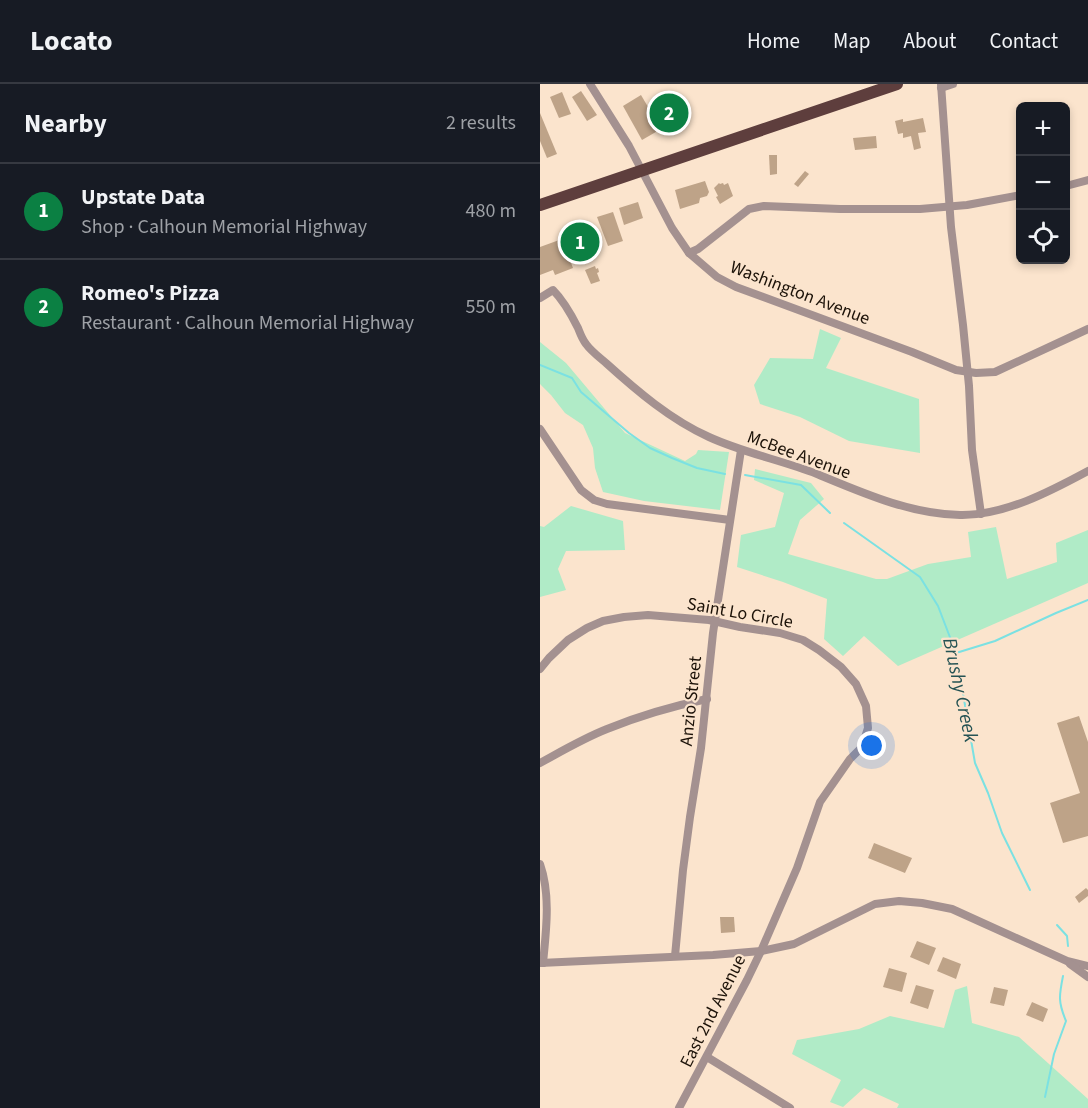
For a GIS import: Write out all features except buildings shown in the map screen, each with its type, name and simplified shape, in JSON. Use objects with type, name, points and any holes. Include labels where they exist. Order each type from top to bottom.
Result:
[{"type":"highway","points":[[540,205],[897,84]]},
{"type":"street","name":"Washington Avenue","points":[[590,84],[629,146],[672,228],[689,253],[717,276],[736,286],[956,370],[968,372],[995,372],[1088,329]]},
{"type":"street","points":[[953,84],[941,86],[950,208],[968,372],[972,450],[981,514]]},
{"type":"street","points":[[1070,185],[1088,180]]},
{"type":"street","points":[[689,253],[698,249],[749,209],[764,206],[849,209],[950,208],[1016,196]]},
{"type":"street","name":"McBee Avenue","points":[[540,298],[553,290],[561,298],[585,343],[605,362],[653,403],[707,436],[909,508],[961,515],[981,514],[1004,509],[1032,498],[1088,471]]},
{"type":"street","points":[[540,429],[580,490],[594,500],[607,504],[730,520]]},
{"type":"street","name":"Anzio Street","points":[[675,957],[683,870],[701,748],[715,621],[741,450]]},
{"type":"street","name":"Saint Lo Circle","points":[[540,669],[568,640],[603,621],[648,615],[676,616],[780,633],[803,640],[841,666],[856,684],[866,706],[868,728],[862,747],[850,759],[820,802],[797,868],[761,951]]},
{"type":"street","points":[[540,763],[607,729],[707,699]]},
{"type":"street","points":[[540,864],[543,873],[546,913],[542,963],[761,951]]},
{"type":"street","name":"East 2nd Avenue","points":[[679,1108],[761,951],[794,944],[875,904],[899,901],[952,909],[1067,962],[1088,966]]},
{"type":"street","points":[[1067,962],[1088,977]]},
{"type":"street","points":[[706,1058],[790,1108]]},
{"type":"green space","points":[[820,329],[841,338],[826,368],[919,399],[920,453],[849,441],[800,417],[760,404],[754,385],[770,358],[813,359]]},
{"type":"green space","points":[[540,342],[566,363],[625,433],[685,461],[698,450],[729,452],[720,510],[644,501],[603,492],[595,468],[593,448],[583,425],[565,413],[540,384]]},
{"type":"green space","points":[[755,469],[811,483],[824,499],[800,520],[788,554],[876,579],[887,579],[928,564],[971,557],[968,532],[996,527],[1007,579],[1057,562],[1056,543],[1088,530],[1088,583],[898,666],[864,636],[843,656],[824,639],[827,599],[737,567],[741,535],[775,527],[784,493],[754,480]]},
{"type":"green space","points":[[571,506],[623,521],[625,550],[566,551],[558,569],[566,590],[540,597],[540,526],[544,527]]},
{"type":"green space","points":[[967,986],[972,1023],[1019,1037],[1088,1099],[1088,1108],[897,1108],[899,1104],[864,1088],[843,1107],[830,1102],[841,1080],[792,1054],[797,1040],[859,1029],[890,1016],[944,1028],[955,990]]},
{"type":"waterway","name":"Brushy Creek","points":[[540,365],[572,378],[581,392],[650,448],[697,468],[725,474]]},
{"type":"waterway","name":"Brushy Creek","points":[[745,475],[801,485],[830,513]]},
{"type":"waterway","name":"Brushy Creek","points":[[844,523],[920,577],[938,606],[956,653],[975,763],[1002,833],[1030,890]]},
{"type":"waterway","points":[[956,653],[995,641],[1088,600]]},
{"type":"waterway","name":"Brushy Creek","points":[[1057,925],[1067,936],[1068,946]]},
{"type":"waterway","name":"Brushy Creek","points":[[1045,1097],[1054,1054],[1066,1021],[1060,999],[1063,976]]},
{"type":"place","name":"Romeo's Pizza","points":[[669,113]]},
{"type":"place","name":"Upstate Data","points":[[580,242]]}]
